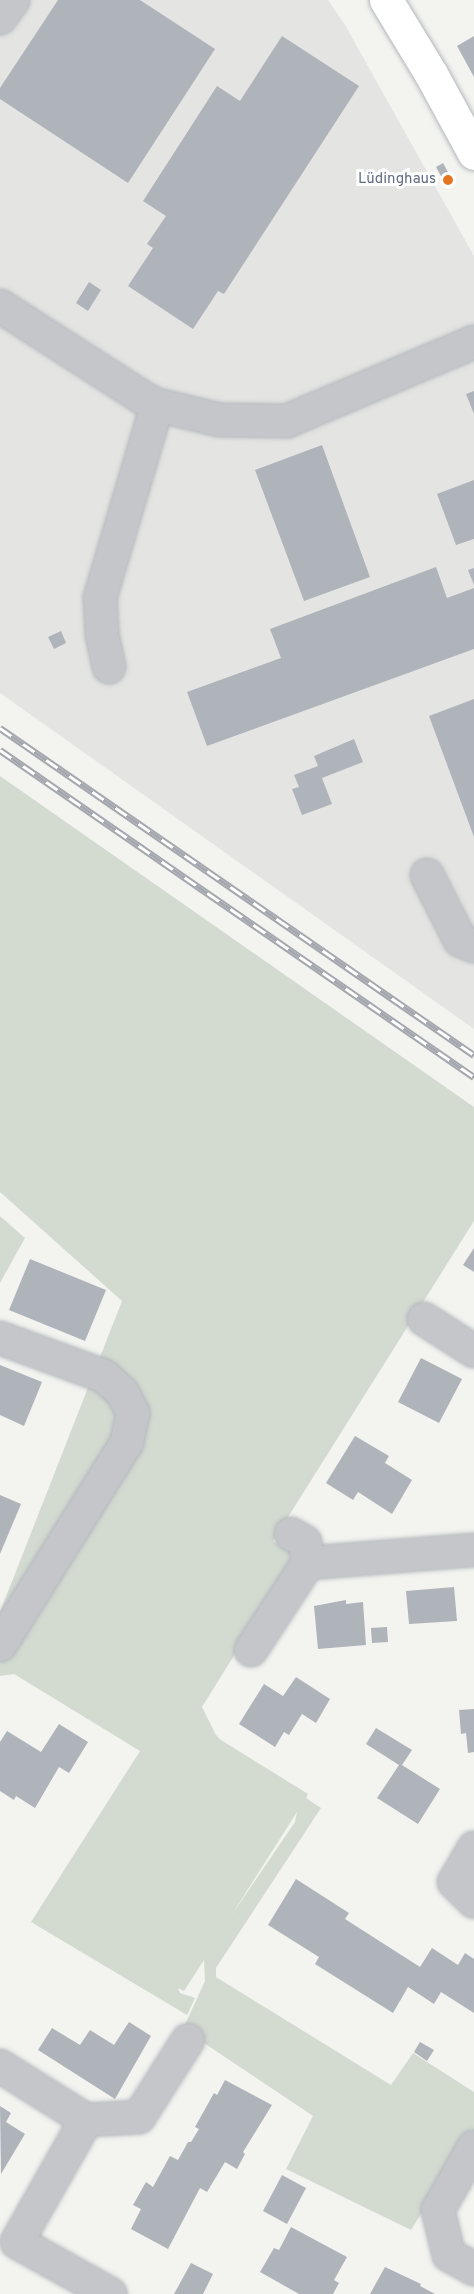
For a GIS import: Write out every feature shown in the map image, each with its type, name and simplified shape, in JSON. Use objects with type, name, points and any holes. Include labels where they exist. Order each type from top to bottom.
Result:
[{"type":"main road","points":[[386,0],[431,74],[474,153]]},
{"type":"street","points":[[0,18],[13,0]]},
{"type":"street","points":[[0,306],[157,405],[220,420],[287,421],[474,342]]},
{"type":"street","points":[[109,667],[102,633],[100,598],[157,405]]},
{"type":"street","points":[[427,875],[460,940],[474,946]]},
{"type":"street","points":[[424,1319],[474,1351]]},
{"type":"street","points":[[0,1338],[104,1376],[122,1392],[133,1413],[127,1442],[0,1645]]},
{"type":"street","points":[[250,1650],[308,1563],[305,1542],[291,1534]]},
{"type":"street","points":[[308,1563],[474,1550]]},
{"type":"street","points":[[474,1848],[454,1882],[474,1901]]},
{"type":"street","points":[[0,2066],[86,2120],[139,2117],[188,2040]]},
{"type":"street","points":[[86,2120],[9,2244],[110,2294]]},
{"type":"street","points":[[474,2147],[438,2210],[449,2255],[474,2269]]},
{"type":"shaded area","points":[[0,0],[328,0],[345,25],[474,256],[474,1029],[0,693]]},
{"type":"shaded area","points":[[0,776],[474,1107],[474,1221],[273,1541],[296,1556],[202,1707],[216,1735],[221,1740],[308,1794],[306,1798],[321,1808],[216,1968],[216,1977],[391,2085],[413,2053],[474,2092],[474,2130],[411,2230],[286,2169],[313,2116],[183,2029],[205,1981],[204,1960],[184,1991],[178,1988],[180,1993],[195,1998],[187,2015],[31,1922],[140,1751],[14,1674],[0,1676],[0,1612],[122,1301],[0,1192]],"holes":[[[297,1812],[295,1822],[231,1916]]]},
{"type":"shaded area","points":[[0,1216],[25,1238],[0,1283]]},
{"type":"building","points":[[58,0],[140,0],[215,49],[128,183],[0,99],[0,88]]},
{"type":"building","points":[[282,36],[359,86],[224,294],[218,291],[193,329],[128,286],[153,248],[147,244],[166,216],[143,201],[217,86],[240,101]]},
{"type":"building","points":[[474,36],[474,77],[457,46]]},
{"type":"building","points":[[443,163],[449,174],[442,178],[436,167]]},
{"type":"building","points":[[89,282],[101,290],[88,311],[76,303]]},
{"type":"building","points":[[474,391],[474,414],[466,394]]},
{"type":"building","points":[[322,445],[370,577],[304,601],[255,470]]},
{"type":"building","points":[[474,480],[474,539],[456,545],[437,494]]},
{"type":"building","points":[[436,567],[447,598],[474,588],[474,649],[207,746],[187,692],[281,658],[270,629]]},
{"type":"building","points":[[474,568],[474,585],[468,570]]},
{"type":"building","points":[[61,631],[66,643],[54,649],[48,637]]},
{"type":"building","points":[[474,699],[474,837],[429,716]]},
{"type":"building","points":[[354,739],[363,762],[322,778],[332,804],[302,815],[292,789],[299,787],[294,775],[318,766],[314,756]]},
{"type":"building","points":[[474,1248],[474,1272],[463,1265]]},
{"type":"building","points":[[30,1259],[106,1290],[85,1341],[9,1310]]},
{"type":"building","points":[[421,1358],[462,1379],[439,1423],[398,1402]]},
{"type":"building","points":[[0,1365],[42,1382],[24,1426],[0,1415]]},
{"type":"building","points":[[355,1436],[389,1456],[385,1463],[412,1480],[392,1514],[358,1492],[353,1500],[326,1483]]},
{"type":"building","points":[[0,1495],[21,1504],[0,1554]]},
{"type":"building","points":[[454,1587],[457,1621],[409,1624],[406,1591]]},
{"type":"building","points":[[346,1600],[346,1604],[363,1602],[366,1645],[318,1649],[314,1606]]},
{"type":"building","points":[[387,1627],[388,1642],[372,1643],[371,1628]]},
{"type":"building","points":[[296,1677],[330,1699],[316,1723],[302,1714],[289,1735],[284,1732],[275,1747],[239,1724],[264,1684],[283,1696]]},
{"type":"building","points":[[474,1709],[474,1752],[468,1753],[466,1733],[461,1734],[459,1710]]},
{"type":"building","points":[[59,1724],[88,1742],[69,1773],[59,1767],[35,1808],[16,1796],[14,1800],[0,1791],[0,1742],[7,1731],[41,1752]]},
{"type":"building","points":[[376,1728],[412,1750],[402,1765],[440,1789],[418,1824],[377,1798],[399,1765],[366,1744]]},
{"type":"building","points":[[296,1879],[349,1913],[345,1919],[420,1967],[432,1948],[458,1965],[465,1953],[474,1959],[474,2013],[441,1992],[434,2004],[408,1987],[393,2013],[315,1964],[319,1957],[268,1925]]},
{"type":"building","points":[[129,2022],[151,2036],[115,2099],[38,2050],[52,2028],[80,2045],[90,2030],[114,2045]]},
{"type":"building","points":[[420,2042],[434,2050],[427,2061],[414,2052]]},
{"type":"building","points":[[225,2080],[272,2105],[243,2152],[245,2154],[237,2169],[225,2162],[207,2192],[200,2188],[168,2249],[131,2229],[141,2209],[133,2205],[146,2182],[153,2187],[170,2156],[178,2160],[188,2142],[191,2142],[199,2129],[195,2127],[214,2093],[217,2095]]},
{"type":"building","points":[[0,2106],[11,2113],[6,2122],[25,2134],[1,2174]]},
{"type":"building","points":[[282,2175],[306,2188],[287,2224],[263,2211]]},
{"type":"building","points":[[291,2227],[347,2257],[334,2280],[339,2283],[333,2294],[299,2294],[260,2272],[274,2248],[279,2250]]},
{"type":"building","points":[[191,2263],[213,2274],[203,2294],[174,2294]]},
{"type":"building","points":[[385,2267],[421,2284],[420,2286],[435,2294],[370,2294]]},
{"type":"railway","points":[[0,728],[474,1055]]},
{"type":"railway","points":[[0,750],[474,1077]]},
{"type":"place","name":"Lüdinghaus","points":[[448,180]]}]
